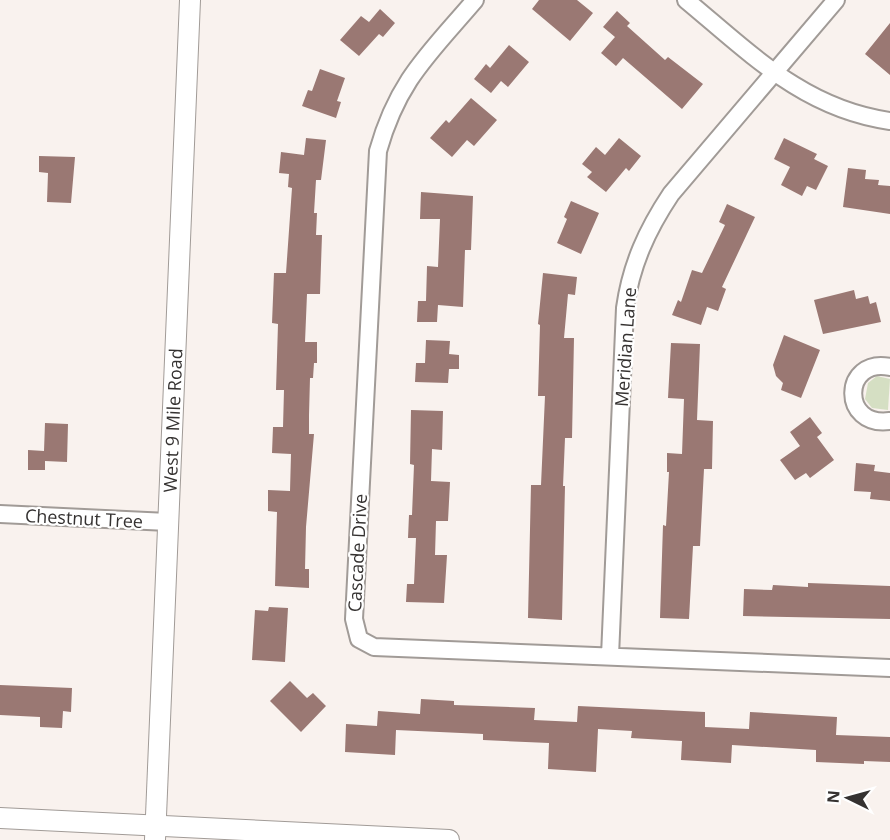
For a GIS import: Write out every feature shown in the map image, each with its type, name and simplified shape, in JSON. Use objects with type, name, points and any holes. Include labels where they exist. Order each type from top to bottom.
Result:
[{"type":"street","name":"West 9 Mile Road","points":[[156,833],[190,0]]},
{"type":"street","name":"Cascade Drive","points":[[475,0],[416,67],[388,117],[378,152],[354,619],[359,639],[374,647],[890,668]]},
{"type":"street","points":[[686,0],[776,74],[803,93],[874,119],[890,121]]},
{"type":"street","name":"Meridian Lane","points":[[610,656],[624,327],[628,282],[644,240],[671,194],[776,74],[836,0]]},
{"type":"street","points":[[890,367],[874,366],[866,370],[854,384],[853,393],[858,410],[864,416],[872,421],[890,421]]},
{"type":"street","name":"Chestnut Tree","points":[[0,514],[168,522]]},
{"type":"street","points":[[0,818],[156,833],[449,840]]},
{"type":"green space","points":[[877,376],[890,379],[888,410],[872,408],[865,399],[868,383]]},
{"type":"building","points":[[539,0],[577,0],[593,13],[570,41],[532,9]]},
{"type":"building","points":[[380,9],[395,23],[383,37],[379,34],[359,56],[340,40],[361,16],[369,22]]},
{"type":"building","points":[[617,11],[630,23],[627,26],[665,60],[668,57],[703,84],[682,109],[623,58],[616,66],[601,53],[615,37],[603,27]]},
{"type":"building","points":[[890,23],[890,75],[865,54]]},
{"type":"building","points":[[509,45],[529,62],[508,87],[501,81],[491,93],[474,79],[486,64],[490,68]]},
{"type":"building","points":[[320,69],[345,78],[337,101],[341,102],[336,118],[302,106],[308,90],[312,91]]},
{"type":"building","points":[[471,98],[497,120],[474,146],[467,140],[452,157],[430,138],[446,120],[449,123]]},
{"type":"building","points":[[306,138],[326,140],[321,180],[316,180],[314,213],[317,213],[316,235],[322,235],[320,294],[307,294],[305,342],[317,342],[317,363],[314,363],[313,378],[310,378],[309,434],[314,434],[306,527],[305,569],[309,569],[309,588],[275,586],[277,512],[268,511],[268,490],[290,491],[291,454],[272,453],[273,427],[283,427],[284,390],[276,390],[278,324],[272,323],[274,273],[286,273],[292,188],[288,187],[289,174],[279,173],[281,152],[304,155]]},
{"type":"building","points":[[619,138],[641,156],[629,171],[626,168],[606,192],[587,177],[592,172],[582,164],[596,147],[605,155]]},
{"type":"building","points":[[784,138],[817,154],[814,159],[828,166],[816,190],[807,186],[802,196],[781,185],[790,167],[774,159]]},
{"type":"building","points":[[39,156],[75,157],[71,203],[47,202],[48,173],[39,172]]},
{"type":"building","points":[[848,168],[866,170],[865,179],[879,180],[878,185],[890,186],[890,214],[843,207]]},
{"type":"building","points":[[421,192],[473,196],[471,250],[465,250],[463,307],[438,305],[437,322],[417,322],[418,301],[426,301],[427,266],[438,267],[440,219],[420,219]]},
{"type":"building","points":[[571,201],[599,213],[581,254],[557,243],[567,219],[564,217]]},
{"type":"building","points":[[727,204],[755,217],[722,287],[726,289],[718,311],[707,307],[701,325],[672,315],[678,300],[681,302],[692,270],[702,273],[725,225],[719,222]]},
{"type":"building","points":[[543,273],[577,277],[575,295],[568,294],[564,338],[574,338],[572,438],[565,438],[562,620],[528,618],[531,485],[541,485],[545,396],[538,396],[540,325],[538,324]]},
{"type":"building","points":[[854,290],[856,299],[868,296],[870,304],[876,302],[881,322],[823,334],[814,300]]},
{"type":"building","points":[[784,335],[820,350],[801,398],[781,390],[783,383],[776,376],[773,365]]},
{"type":"building","points":[[426,340],[450,341],[449,354],[459,355],[459,369],[449,369],[448,383],[415,382],[416,363],[425,363]]},
{"type":"building","points":[[671,343],[700,344],[697,420],[713,421],[712,469],[704,469],[700,546],[693,546],[689,619],[660,618],[663,525],[666,526],[669,472],[667,472],[667,453],[682,454],[684,399],[668,398]]},
{"type":"building","points":[[411,410],[443,411],[442,450],[432,449],[431,481],[450,482],[448,521],[436,521],[435,555],[447,555],[444,603],[406,602],[407,584],[414,584],[416,538],[408,538],[409,515],[412,515],[414,465],[410,464]]},
{"type":"building","points":[[810,417],[822,433],[817,437],[834,460],[810,478],[806,473],[795,480],[780,460],[800,446],[790,432]]},
{"type":"building","points":[[45,423],[68,424],[67,462],[45,461],[45,470],[28,470],[28,450],[44,451]]},
{"type":"building","points":[[856,463],[875,465],[874,471],[890,473],[890,501],[870,499],[871,492],[854,491]]},
{"type":"building","points":[[808,583],[890,586],[890,619],[743,616],[744,589],[772,590],[773,585],[808,587]]},
{"type":"building","points":[[269,607],[288,608],[285,662],[252,660],[255,610],[268,611]]},
{"type":"building","points":[[290,681],[307,698],[313,693],[326,706],[301,732],[270,701]]},
{"type":"building","points":[[0,685],[72,688],[71,712],[63,711],[62,728],[40,727],[40,717],[0,715]]},
{"type":"building","points":[[421,699],[454,701],[454,705],[535,708],[534,720],[577,722],[578,706],[705,712],[705,727],[749,729],[750,712],[837,717],[836,735],[890,737],[890,762],[864,761],[864,764],[816,762],[816,750],[732,745],[731,763],[681,760],[682,741],[631,738],[632,731],[598,729],[596,772],[548,769],[549,743],[483,740],[483,734],[396,730],[395,755],[345,752],[346,724],[377,726],[378,711],[420,714]]}]
